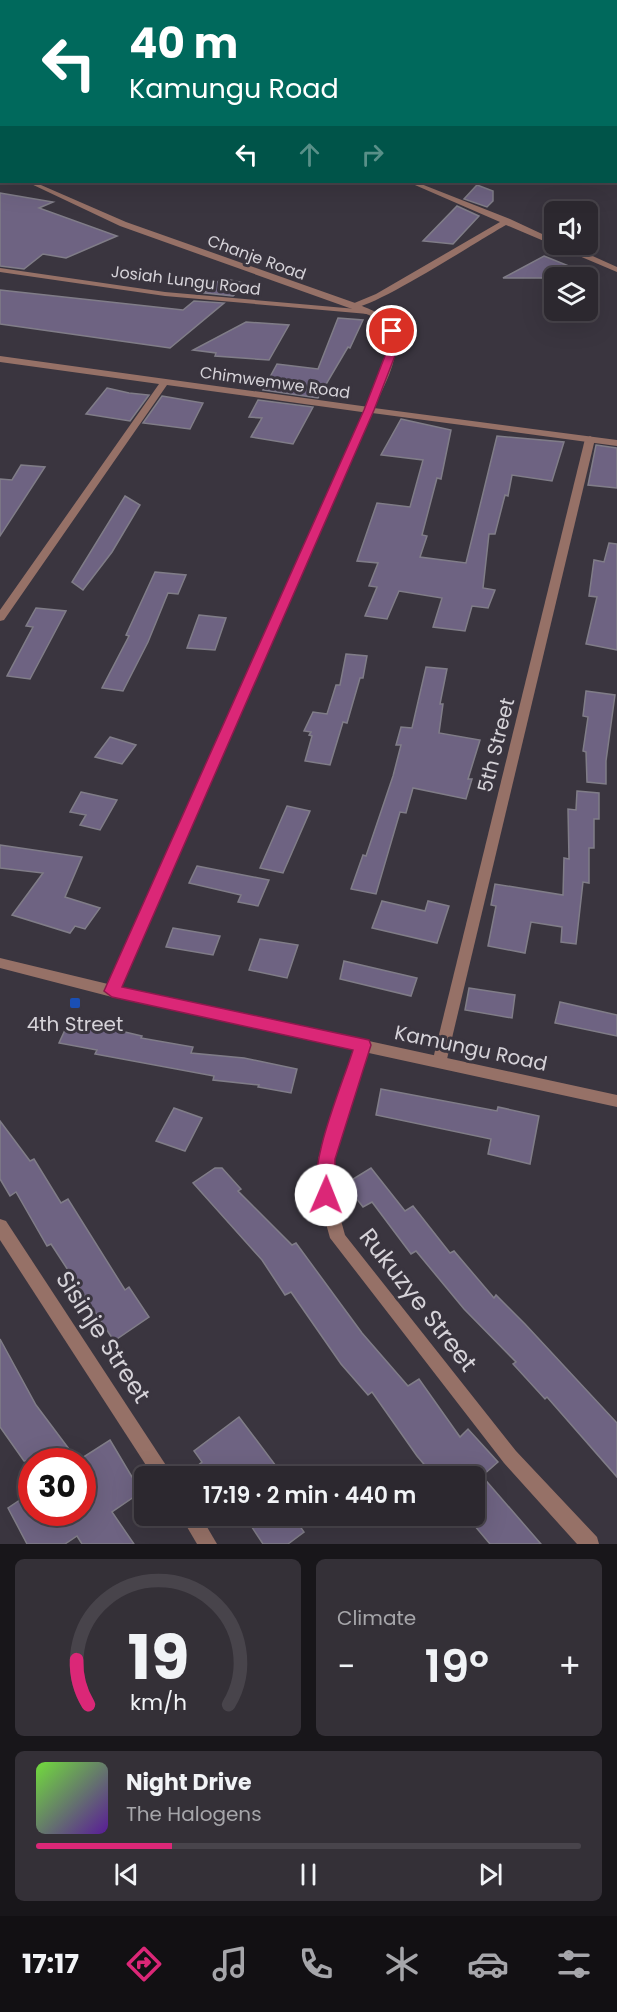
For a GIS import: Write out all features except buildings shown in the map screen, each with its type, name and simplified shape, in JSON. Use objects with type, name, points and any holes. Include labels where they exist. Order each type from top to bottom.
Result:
[{"type":"street","name":"Chanje Road","points":[[32,183],[123,224],[355,306],[380,317],[392,331],[393,348],[369,410]]},
{"type":"street","points":[[413,183],[544,238]]},
{"type":"street","points":[[355,306],[379,296],[507,221]]},
{"type":"street","points":[[582,255],[617,270]]},
{"type":"street","name":"Josiah Lungu Road","points":[[0,270],[165,294],[368,312]]},
{"type":"street","name":"Chimwemwe Road","points":[[0,359],[617,443]]},
{"type":"street","points":[[0,618],[165,381]]},
{"type":"street","points":[[112,991],[369,410]]},
{"type":"street","name":"5th Street","points":[[440,1059],[590,439]]},
{"type":"street","name":"Kamungu Road","points":[[0,963],[112,991],[363,1045],[440,1059],[617,1101]]},
{"type":"street","name":"Rukuzye Street","points":[[363,1045],[326,1159],[326,1195],[338,1238],[510,1457],[590,1544]]},
{"type":"street","name":"Sisinje Street","points":[[0,1226],[157,1466]]},
{"type":"street","points":[[196,1526],[208,1544]]},
{"type":"place","name":"4th Street","points":[[75,1003]]},
{"type":"route","points":[[326,1195],[326,1159],[363,1045],[112,991],[369,410],[393,348],[392,331]]}]
